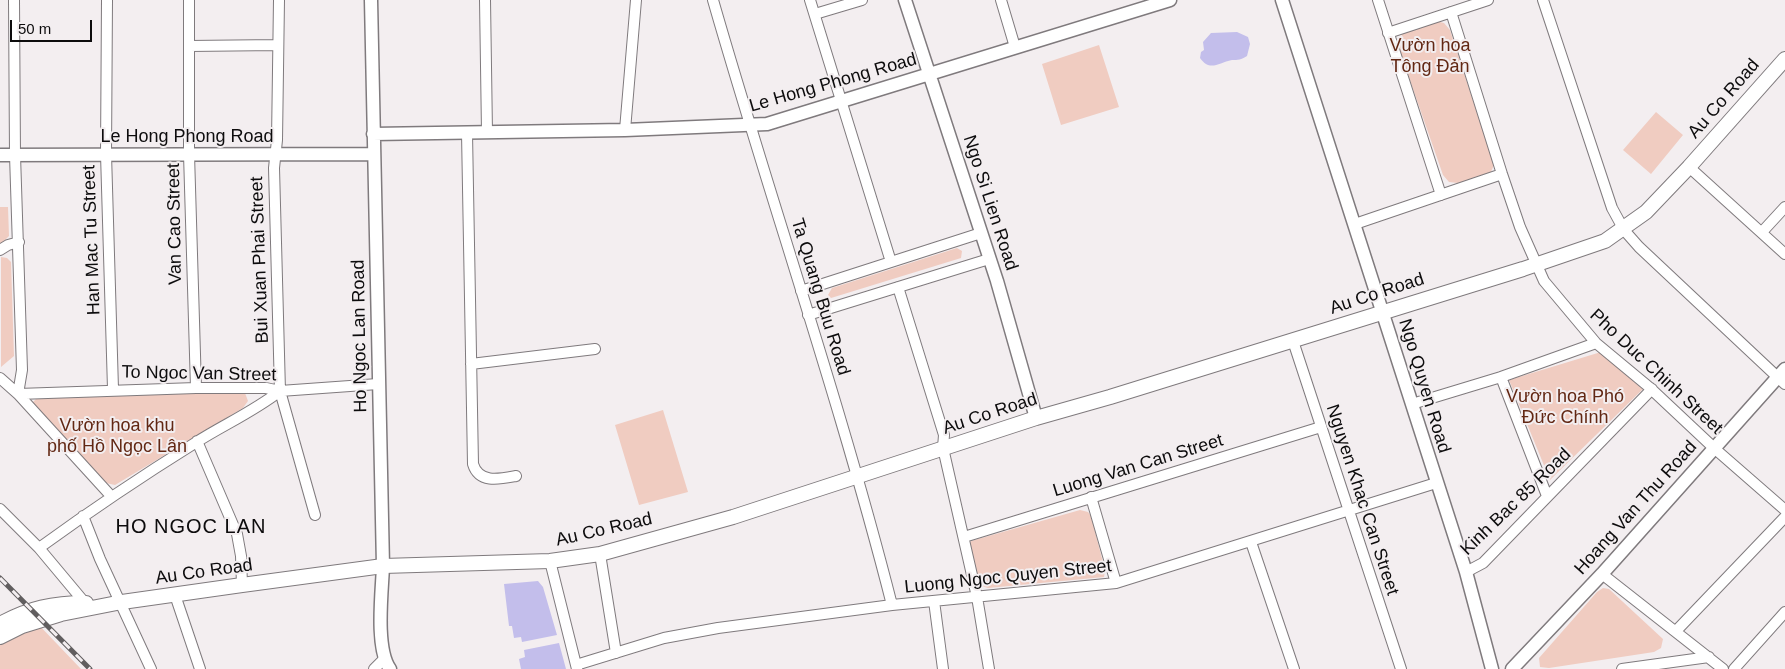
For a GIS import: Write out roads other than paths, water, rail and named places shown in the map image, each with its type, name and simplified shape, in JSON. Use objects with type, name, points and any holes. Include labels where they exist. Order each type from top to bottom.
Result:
[{"type":"main road","name":"Au Co Road","points":[[0,637],[22,626],[61,614],[122,602],[242,585],[383,566],[550,562],[600,554],[720,521],[1036,418],[1110,398],[1536,264],[1605,241],[1624,230],[1646,212],[1689,167],[1785,59]]},
{"type":"main road","name":"Au Co Road","points":[[0,624],[16,615],[56,603],[122,602]]},
{"type":"street","points":[[14,0],[15,155],[22,370],[18,394]]},
{"type":"street","name":"Han Mac Tu Street","points":[[107,0],[106,154],[113,389]]},
{"type":"street","name":"Van Cao Street","points":[[189,0],[190,154],[196,388]]},
{"type":"street","name":"Bui Xuan Phai Street","points":[[279,0],[276,154],[280,391],[315,515]]},
{"type":"street","name":"Ho Ngoc Lan Road","points":[[371,0],[383,566],[382,637],[387,664]]},
{"type":"street","points":[[485,0],[487,132]]},
{"type":"street","points":[[625,130],[636,0]]},
{"type":"street","name":"Ta Quang Buu Road","points":[[713,0],[749,126],[859,477],[892,605]]},
{"type":"street","points":[[810,0],[843,101],[891,262]]},
{"type":"street","points":[[815,14],[862,0]]},
{"type":"street","name":"Ngo Si Lien Road","points":[[905,0],[981,233],[1036,418]]},
{"type":"street","points":[[1000,0],[1015,47]]},
{"type":"street","name":"Le Hong Phong Road","points":[[373,134],[625,130],[767,124],[1170,0]]},
{"type":"street","name":"Ngo Quyen Road","points":[[1282,0],[1466,572],[1492,669]]},
{"type":"street","points":[[1378,0],[1441,195]]},
{"type":"street","points":[[1388,33],[1488,0]]},
{"type":"street","points":[[1543,0],[1605,187],[1624,230],[1639,247],[1783,377]]},
{"type":"street","name":"Pho Duc Chinh Street","points":[[1451,12],[1502,174],[1536,264],[1558,299],[1596,343],[1652,389],[1714,448],[1785,510]]},
{"type":"street","points":[[189,46],[278,45]]},
{"type":"street","points":[[467,133],[474,468],[485,478],[516,476]]},
{"type":"street","name":"Le Hong Phong Road","points":[[0,155],[374,154]]},
{"type":"street","points":[[1689,167],[1785,254]]},
{"type":"street","points":[[1355,224],[1502,174]]},
{"type":"street","points":[[1762,232],[1785,207]]},
{"type":"street","points":[[801,291],[981,233]]},
{"type":"street","points":[[0,250],[8,245],[19,242]]},
{"type":"street","points":[[808,315],[989,259]]},
{"type":"street","points":[[898,287],[944,435],[944,448],[977,597],[990,669]]},
{"type":"street","name":"Nguyen Khac Can Street","points":[[1293,340],[1400,669]]},
{"type":"street","points":[[1412,404],[1501,377],[1596,343]]},
{"type":"street","points":[[471,364],[596,350]]},
{"type":"street","points":[[1501,377],[1547,496]]},
{"type":"street","name":"Hoang Van Thu Road","points":[[1512,669],[1602,574],[1714,448],[1783,377]]},
{"type":"street","points":[[0,378],[18,394],[111,496]]},
{"type":"street","name":"To Ngoc Van Street","points":[[18,394],[113,389],[196,388],[266,388],[280,391],[378,384]]},
{"type":"street","name":"Kinh Bac 85 Road","points":[[1466,572],[1483,562],[1652,389]]},
{"type":"street","points":[[39,548],[111,496],[197,441],[263,404],[280,391]]},
{"type":"street","name":"Luong Van Can Street","points":[[964,537],[1321,427]]},
{"type":"street","points":[[197,441],[236,534],[241,556],[242,585]]},
{"type":"street","name":"Luong Ngoc Quyen Street","points":[[576,667],[688,632],[892,605],[1116,583],[1436,483]]},
{"type":"street","points":[[1091,497],[1116,583]]},
{"type":"street","points":[[0,509],[39,548],[85,602]]},
{"type":"street","points":[[83,516],[100,559],[122,602],[151,669]]},
{"type":"street","points":[[1676,631],[1785,517]]},
{"type":"street","points":[[1251,542],[1294,669]]},
{"type":"street","points":[[600,554],[616,653]]},
{"type":"street","points":[[550,562],[576,667]]},
{"type":"street","points":[[1602,574],[1723,669]]},
{"type":"street","points":[[175,595],[200,669]]},
{"type":"street","points":[[934,601],[943,669]]},
{"type":"street","points":[[1734,669],[1785,612]]},
{"type":"street","points":[[1622,669],[1709,658]]},
{"type":"street","points":[[374,669],[387,664]]},
{"type":"railway","points":[[0,578],[90,669]]},
{"type":"district","name":"HO NGOC LAN","points":[[191,527]]},
{"type":"park label","name":"Vườn hoa Tông Đản","points":[[1430,56]]},
{"type":"park label","name":"Vườn hoa Phó Đức Chính","points":[[1565,407]]},
{"type":"park label","name":"Vườn hoa khu phố Hồ Ngọc Lân","points":[[117,436]]}]
